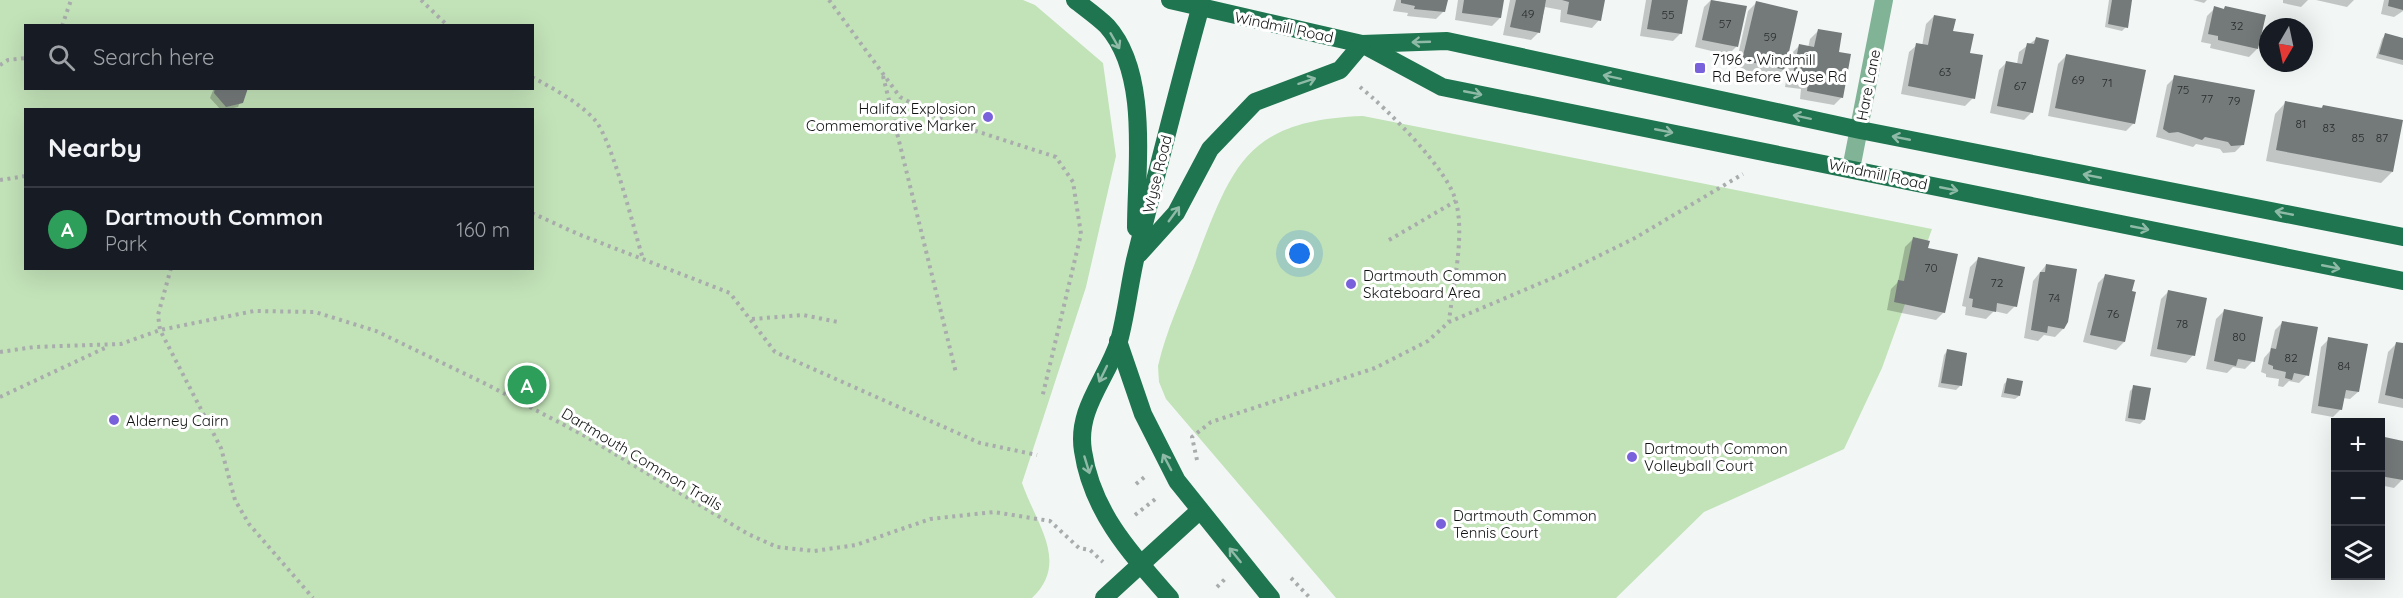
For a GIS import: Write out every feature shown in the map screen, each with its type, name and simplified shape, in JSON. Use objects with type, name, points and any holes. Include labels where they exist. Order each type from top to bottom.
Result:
[{"type":"main road","points":[[1075,0],[1108,27],[1122,52],[1137,92],[1136,258]]},
{"type":"main road","name":"Windmill Road","points":[[1170,0],[1200,9],[1362,44],[1447,41],[1860,130],[2403,237]]},
{"type":"main road","name":"Wyse Road","points":[[1170,598],[1114,531],[1099,505],[1083,452],[1082,434],[1087,407],[1118,341],[1136,258],[1200,9]]},
{"type":"main road","points":[[1136,258],[1176,213],[1210,149],[1255,102],[1340,70],[1362,44]]},
{"type":"main road","name":"Windmill Road","points":[[1362,44],[1442,87],[2403,281]]},
{"type":"main road","points":[[1118,341],[1143,414],[1177,482],[1271,598]]},
{"type":"main road","points":[[1104,598],[1199,511]]},
{"type":"street","name":"Hare Lane","points":[[1851,169],[1884,0]]},
{"type":"path","points":[[63,24],[71,0]]},
{"type":"path","points":[[421,0],[446,24]]},
{"type":"path","points":[[829,0],[900,97],[945,121],[1056,157],[1073,182],[1081,234],[1042,398]]},
{"type":"path","points":[[0,65],[8,60],[24,58]]},
{"type":"path","points":[[1340,70],[1386,108],[1446,180],[1456,201],[1459,226],[1449,322]]},
{"type":"path","points":[[882,73],[956,373]]},
{"type":"path","points":[[534,78],[575,102],[596,121],[613,161],[644,260]]},
{"type":"path","points":[[1192,437],[1211,422],[1375,368],[1428,341],[1449,322],[1562,274],[1635,238],[1748,171]]},
{"type":"path","points":[[0,180],[24,176]]},
{"type":"path","points":[[1389,240],[1456,201]]},
{"type":"path","points":[[534,214],[730,293],[775,352],[980,443],[1037,455]]},
{"type":"path","points":[[170,270],[158,315],[160,330],[222,448],[235,500],[249,524],[313,598]]},
{"type":"path","name":"Dartmouth Common Trails","points":[[0,397],[111,345],[160,330],[254,311],[315,312],[376,331],[585,436],[703,509],[777,547],[814,552],[856,545],[930,519],[994,512],[1050,521],[1078,548],[1090,550],[1114,531]]},
{"type":"path","points":[[751,320],[803,315],[838,322]]},
{"type":"path","name":"Dartmouth Common Trails","points":[[0,352],[34,347],[111,345]]},
{"type":"path","points":[[1114,531],[1177,482]]},
{"type":"green space","points":[[0,0],[1023,0],[1035,5],[1103,63],[1116,156],[1086,287],[1022,483],[1041,528],[1049,557],[1048,571],[1043,584],[1032,598],[0,598]]},
{"type":"green space","points":[[1363,116],[1932,229],[1882,368],[1844,449],[1704,512],[1616,598],[1336,598],[1166,399],[1159,382],[1158,366],[1170,327],[1220,200],[1249,155],[1268,139],[1293,127],[1324,119]]},
{"type":"building","points":[[1401,0],[1448,0],[1445,12],[1414,9],[1415,6],[1401,3]]},
{"type":"building","points":[[1464,0],[1504,0],[1501,18],[1462,13]]},
{"type":"building","points":[[1516,0],[1546,0],[1540,33],[1510,27]]},
{"type":"building","points":[[1562,0],[1605,0],[1601,21],[1567,14],[1569,2]]},
{"type":"building","points":[[1652,0],[1688,0],[1682,34],[1647,29]]},
{"type":"building","points":[[1711,0],[1747,6],[1738,47],[1702,40]]},
{"type":"building","points":[[2112,0],[2132,0],[2128,28],[2108,24]]},
{"type":"building","points":[[2389,0],[2403,0],[2403,10],[2388,6]]},
{"type":"building","points":[[1756,1],[1798,11],[1785,70],[1742,60]]},
{"type":"building","points":[[2214,6],[2224,9],[2225,6],[2266,15],[2265,18],[2259,18],[2258,49],[2218,40],[2218,36],[2208,34]]},
{"type":"building","points":[[1934,15],[1956,19],[1953,31],[1974,34],[1970,53],[1983,55],[1975,99],[1908,86],[1916,43],[1928,45]]},
{"type":"building","points":[[1818,29],[1842,33],[1839,52],[1851,54],[1843,98],[1807,91],[1808,82],[1792,79],[1799,44],[1814,47]]},
{"type":"building","points":[[2385,33],[2403,38],[2403,60],[2379,54]]},
{"type":"building","points":[[2036,37],[2049,40],[2033,113],[1997,106],[2006,61],[2022,64],[2027,43],[2034,44]]},
{"type":"building","points":[[2066,54],[2146,70],[2135,124],[2055,108]]},
{"type":"building","points":[[2174,75],[2255,90],[2244,145],[2231,146],[2228,142],[2205,137],[2202,140],[2178,132],[2169,133],[2163,129]]},
{"type":"building","points":[[215,90],[247,90],[243,103],[226,107],[214,93]]},
{"type":"building","points":[[2285,101],[2322,108],[2323,105],[2403,120],[2393,172],[2276,150]]},
{"type":"building","points":[[1913,237],[1930,241],[1928,248],[1958,254],[1945,313],[1894,302],[1898,280],[1904,281]]},
{"type":"building","points":[[1978,257],[2025,267],[2017,307],[1997,303],[1996,312],[1972,307],[1973,299],[1969,298]]},
{"type":"building","points":[[2046,264],[2077,269],[2068,322],[2064,329],[2048,326],[2047,333],[2031,330],[2040,272],[2045,272]]},
{"type":"building","points":[[2105,274],[2135,280],[2132,291],[2136,292],[2125,342],[2090,335]]},
{"type":"building","points":[[2168,290],[2207,298],[2195,356],[2157,349]]},
{"type":"building","points":[[2224,309],[2263,317],[2255,362],[2238,359],[2236,366],[2214,361]]},
{"type":"building","points":[[2282,321],[2318,327],[2309,376],[2294,373],[2292,380],[2285,378],[2286,372],[2273,369],[2273,366],[2268,364],[2271,348],[2276,349]]},
{"type":"building","points":[[2328,337],[2368,344],[2359,392],[2346,390],[2342,410],[2318,406]]},
{"type":"building","points":[[2396,342],[2403,343],[2403,399],[2385,395]]},
{"type":"building","points":[[1947,349],[1967,353],[1962,386],[1941,383]]},
{"type":"building","points":[[2007,378],[2023,381],[2020,396],[2004,393]]},
{"type":"building","points":[[2133,385],[2151,388],[2145,420],[2128,418]]},
{"type":"building","points":[[2385,437],[2403,441],[2403,480],[2385,477]]},
{"type":"place","name":"7196 - Windmill Rd Before Wyse Rd","points":[[1700,68]]},
{"type":"place","name":"Halifax Explosion Commemorative Marker","points":[[988,117]]},
{"type":"place","name":"Dartmouth Common Skateboard Area","points":[[1351,284]]},
{"type":"place","name":"Dartmouth Common","points":[[527,385]]},
{"type":"place","name":"Alderney Cairn","points":[[114,420]]},
{"type":"place","name":"Dartmouth Common Volleyball Court","points":[[1632,457]]},
{"type":"place","name":"Dartmouth Common Tennis Court","points":[[1441,524]]}]
